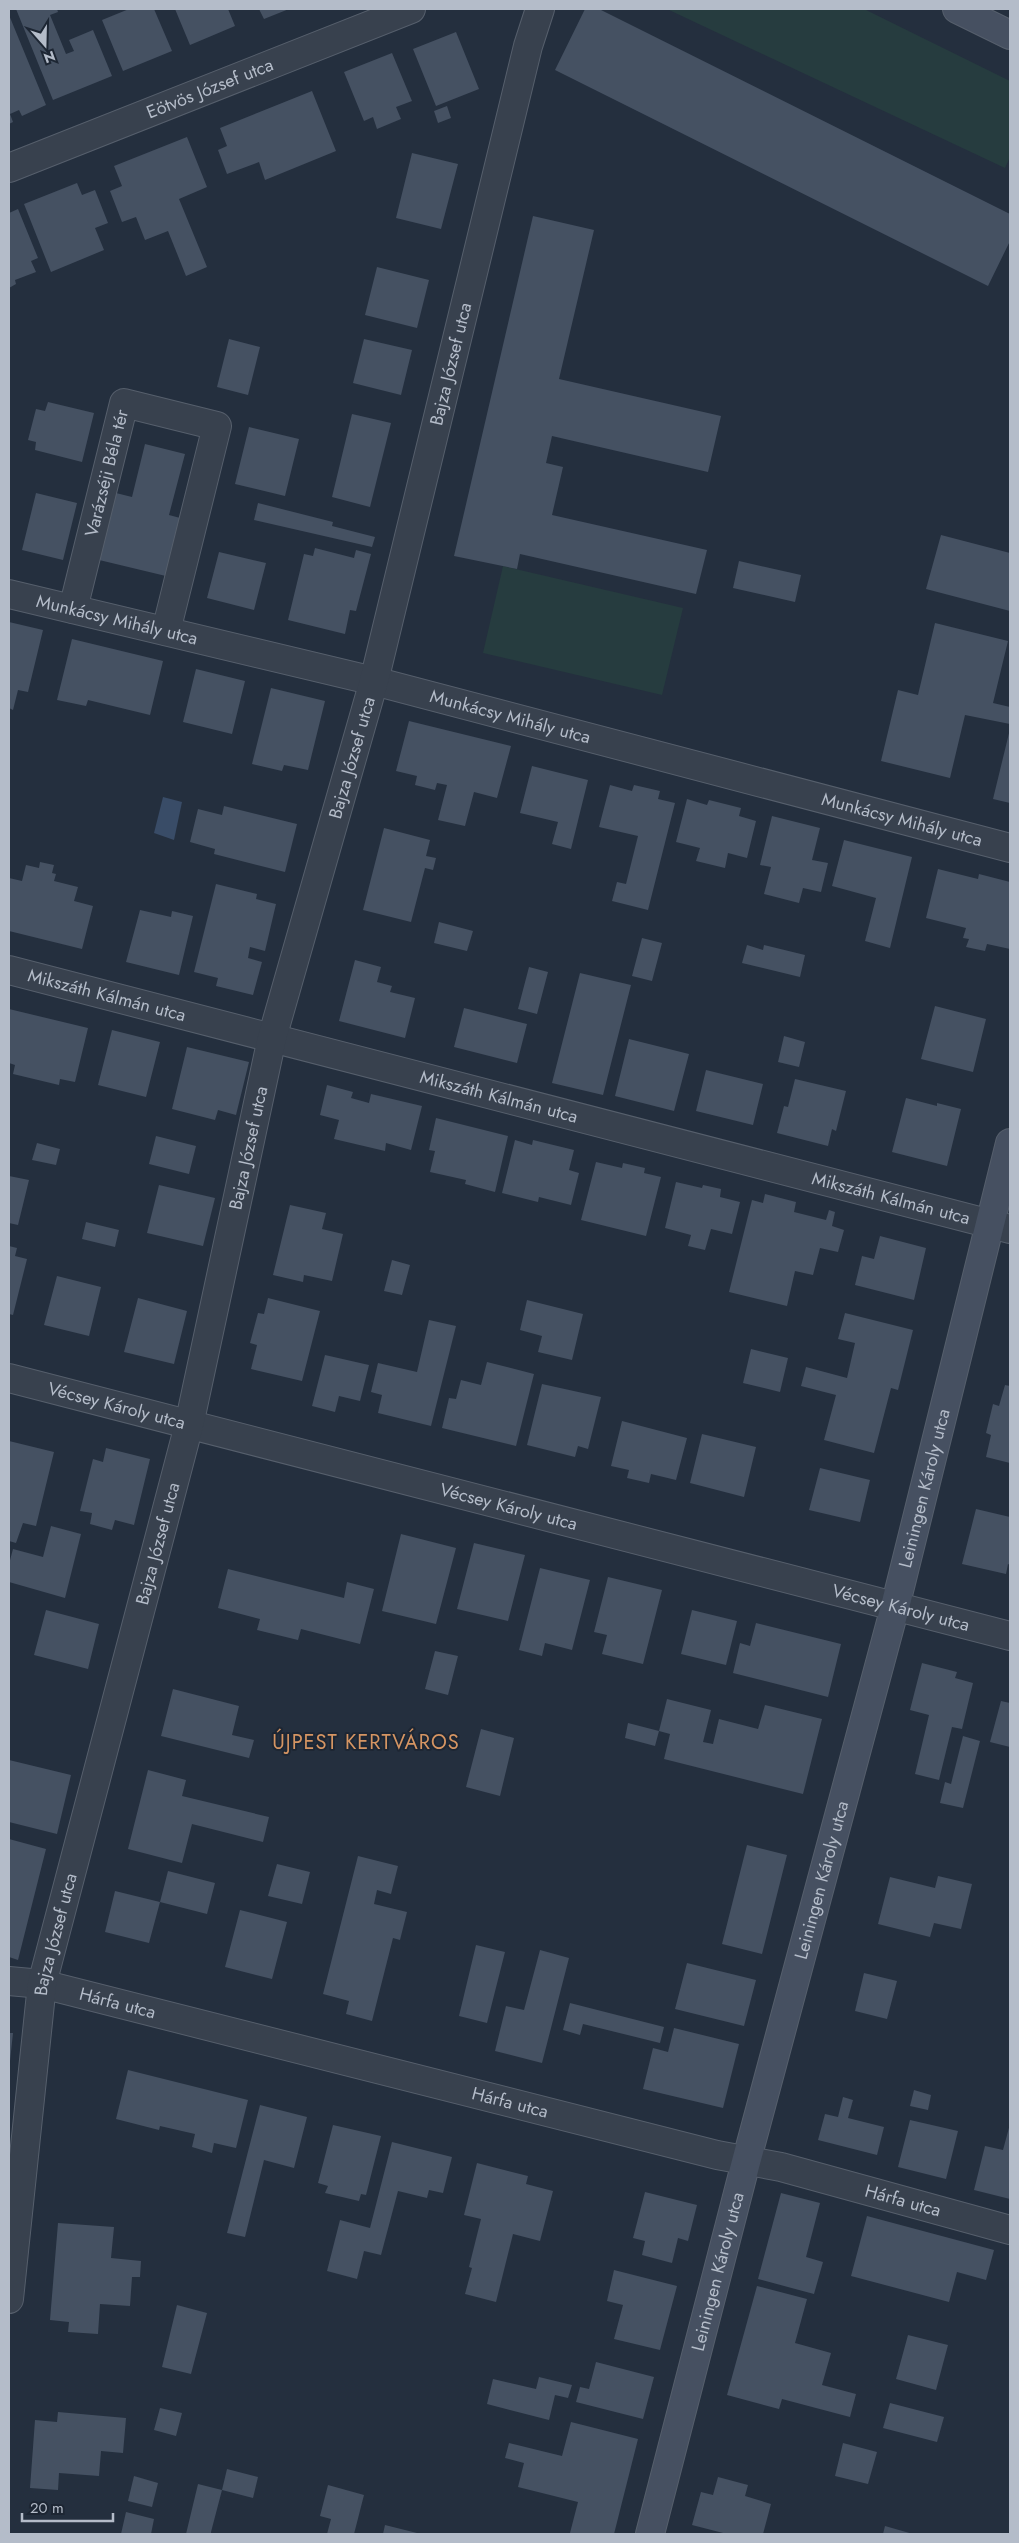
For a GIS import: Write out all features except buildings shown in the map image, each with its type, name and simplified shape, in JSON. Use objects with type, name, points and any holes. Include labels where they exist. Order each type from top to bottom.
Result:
[{"type":"street","name":"Eötvös József utca","points":[[9,168],[411,9]]},
{"type":"street","name":"Bajza József utca","points":[[9,2299],[42,1984],[189,1425],[272,1038],[291,964],[374,681],[512,111],[540,9]]},
{"type":"street","points":[[957,9],[1010,35]]},
{"type":"street","name":"Varázséji Béla tér","points":[[73,609],[124,403],[217,426],[166,631]]},
{"type":"street","name":"Munkácsy Mihály utca","points":[[9,594],[374,681],[1010,848]]},
{"type":"street","name":"Mikszáth Kálmán utca","points":[[9,970],[1000,1227]]},
{"type":"street","name":"Leiningen Károly utca","points":[[650,2534],[746,2162],[1000,1227],[1010,1143]]},
{"type":"street","name":"Vécsey Károly utca","points":[[9,1378],[1010,1636]]},
{"type":"street","name":"Hárfa utca","points":[[9,1981],[42,1984],[746,2162],[781,2167],[1010,2230]]},
{"type":"green space","points":[[667,9],[864,9],[1010,81],[1010,157],[1005,168]]},
{"type":"green space","points":[[503,566],[683,608],[662,695],[483,653]]},
{"type":"water","points":[[163,797],[182,802],[174,840],[154,833]]},
{"type":"district","name":"ÚJPEST KERTVÁROS","points":[[366,1742]]}]
